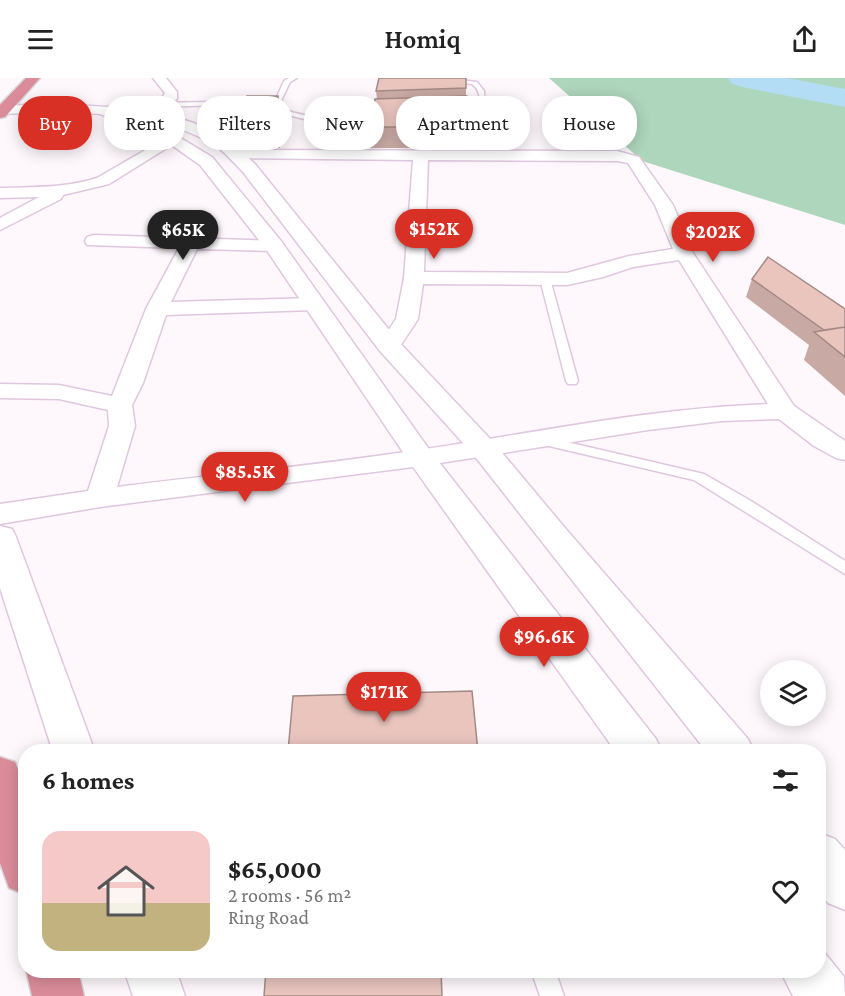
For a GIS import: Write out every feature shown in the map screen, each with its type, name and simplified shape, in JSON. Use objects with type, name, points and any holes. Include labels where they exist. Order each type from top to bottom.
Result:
[{"type":"highway","points":[[1,113],[33,78]]},
{"type":"highway","points":[[0,776],[18,842]]},
{"type":"highway","points":[[54,978],[58,996]]},
{"type":"main road","points":[[1,113],[104,112]]},
{"type":"main road","points":[[1,113],[104,121]]},
{"type":"main road","points":[[185,128],[215,139],[249,168],[389,346],[483,448],[553,536],[726,744]]},
{"type":"main road","points":[[185,146],[206,161],[274,244],[422,458],[635,744]]},
{"type":"main road","points":[[0,537],[71,744]]},
{"type":"main road","points":[[826,863],[845,886]]},
{"type":"main road","points":[[153,978],[159,996]]},
{"type":"main road","points":[[812,978],[825,996]]},
{"type":"street","points":[[159,78],[172,96]]},
{"type":"street","points":[[0,194],[66,190],[103,181],[153,150]]},
{"type":"street","points":[[235,155],[617,156],[634,160],[664,205],[684,253],[785,411],[823,440],[845,452]]},
{"type":"street","points":[[389,346],[407,319],[414,278],[421,156]]},
{"type":"street","points":[[0,225],[66,190]]},
{"type":"street","points":[[94,241],[274,244]]},
{"type":"street","points":[[100,498],[122,426],[120,405],[131,383],[157,309],[191,243]]},
{"type":"street","points":[[414,278],[567,279],[596,273],[629,262],[684,253]]},
{"type":"street","points":[[157,309],[314,304]]},
{"type":"street","points":[[0,391],[59,392],[120,405]]},
{"type":"street","points":[[0,514],[100,498],[422,458],[722,413],[785,411]]},
{"type":"lane","points":[[280,96],[287,81],[294,78]]},
{"type":"lane","points":[[436,80],[467,81],[480,86],[483,96]]},
{"type":"lane","points":[[292,116],[341,120],[396,113]]},
{"type":"lane","points":[[545,279],[572,381]]},
{"type":"lane","points":[[537,439],[699,477],[746,504],[845,568]]},
{"type":"lane","points":[[546,978],[552,996]]},
{"type":"green space","points":[[549,78],[845,78],[845,225],[642,161],[630,150],[637,150],[637,96],[569,96]]},
{"type":"building","points":[[379,78],[466,78],[466,88],[376,91]]},
{"type":"building","points":[[396,98],[396,127],[384,127],[384,99]]},
{"type":"building","points":[[768,257],[845,309],[845,327],[824,330],[752,279]]},
{"type":"building","points":[[845,327],[845,357],[814,332]]},
{"type":"building","points":[[472,691],[477,744],[289,744],[293,696]]},
{"type":"building","points":[[265,978],[441,978],[442,996],[264,996]]},
{"type":"waterway","points":[[742,78],[845,98]]}]
